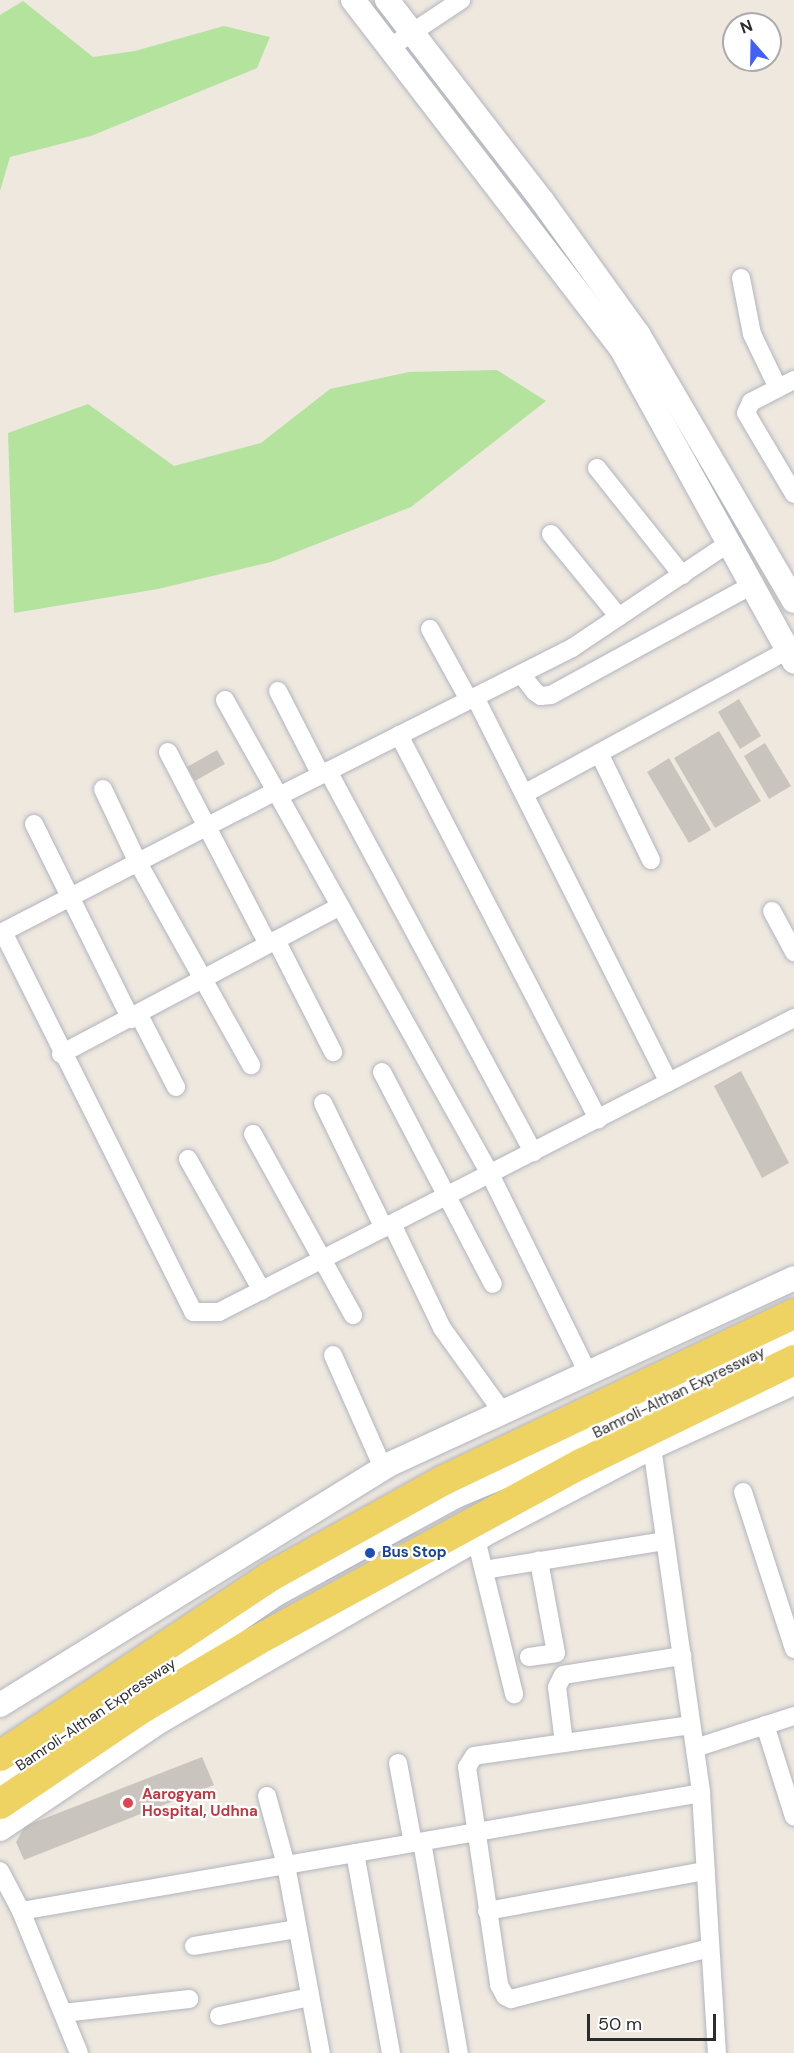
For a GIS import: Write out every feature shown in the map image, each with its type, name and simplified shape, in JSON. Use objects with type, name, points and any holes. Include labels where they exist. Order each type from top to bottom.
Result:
[{"type":"main road","points":[[0,1756],[271,1576],[444,1480],[794,1314]]},
{"type":"main road","name":"Bamroli-Althan Expressway","points":[[0,1779],[193,1651],[285,1608],[469,1510],[566,1470],[794,1336]]},
{"type":"main road","points":[[0,1804],[144,1707],[256,1641],[566,1470],[794,1360]]},
{"type":"street","points":[[352,0],[624,333],[729,543],[791,656],[599,753],[524,794]]},
{"type":"street","points":[[387,0],[543,202],[624,333],[791,588],[756,593],[551,694],[541,696],[521,674]]},
{"type":"street","points":[[389,48],[461,0]]},
{"type":"street","points":[[741,278],[752,334],[786,384],[751,402],[746,413],[794,494]]},
{"type":"street","points":[[597,468],[682,575]]},
{"type":"street","points":[[551,534],[619,617]]},
{"type":"street","points":[[729,543],[572,648],[324,773],[207,826],[3,932],[61,1054],[193,1312],[219,1312],[262,1291],[794,1018]]},
{"type":"street","points":[[430,629],[472,698],[524,794],[669,1082]]},
{"type":"street","points":[[278,692],[533,1152]]},
{"type":"street","points":[[225,700],[490,1174],[589,1375]]},
{"type":"street","points":[[399,735],[598,1119]]},
{"type":"street","points":[[168,752],[333,1052]]},
{"type":"street","points":[[599,753],[651,860]]},
{"type":"street","points":[[103,789],[137,861],[201,980],[251,1065]]},
{"type":"street","points":[[34,824],[70,898],[176,1087]]},
{"type":"street","points":[[61,1054],[135,1017],[340,906]]},
{"type":"street","points":[[772,911],[794,952]]},
{"type":"street","points":[[381,1072],[449,1195],[493,1284]]},
{"type":"street","points":[[323,1103],[442,1328],[503,1413]]},
{"type":"street","points":[[253,1134],[353,1315]]},
{"type":"street","points":[[188,1159],[262,1291]]},
{"type":"street","points":[[0,1705],[383,1468],[589,1375],[794,1278]]},
{"type":"street","points":[[333,1355],[383,1468]]},
{"type":"street","points":[[0,1829],[160,1721],[476,1539],[566,1470],[652,1447],[794,1383]]},
{"type":"street","points":[[652,1447],[701,1794],[717,2053]]},
{"type":"street","points":[[743,1492],[794,1648]]},
{"type":"street","points":[[476,1539],[514,1694]]},
{"type":"street","points":[[484,1570],[665,1541]]},
{"type":"street","points":[[529,1657],[556,1653],[539,1561]]},
{"type":"street","points":[[564,1743],[557,1687],[563,1675],[682,1656]]},
{"type":"street","points":[[695,1748],[794,1716]]},
{"type":"street","points":[[691,1725],[470,1758],[467,1767],[474,1833],[499,1985],[511,1999],[710,1948]]},
{"type":"street","points":[[765,1725],[794,1817]]},
{"type":"street","points":[[398,1763],[418,1842],[459,2053]]},
{"type":"street","points":[[21,1911],[701,1794]]},
{"type":"street","points":[[267,1796],[286,1865],[321,2053]]},
{"type":"street","points":[[355,1853],[391,2053]]},
{"type":"street","points":[[487,1911],[705,1870]]},
{"type":"street","points":[[0,1871],[21,1911],[79,2053]]},
{"type":"street","points":[[194,1946],[297,1929]]},
{"type":"street","points":[[219,2016],[310,1997]]},
{"type":"street","points":[[63,2013],[189,1999]]},
{"type":"green space","points":[[23,1],[93,57],[135,51],[224,26],[270,37],[257,68],[91,136],[10,157],[0,191],[0,15]]},
{"type":"green space","points":[[497,370],[546,401],[411,507],[271,562],[158,589],[14,613],[8,433],[88,404],[174,466],[261,443],[330,389],[409,372]]},
{"type":"building","points":[[739,699],[761,736],[740,749],[718,712]]},
{"type":"building","points":[[719,731],[761,801],[715,828],[674,758]]},
{"type":"building","points":[[765,743],[791,786],[769,799],[744,756]]},
{"type":"building","points":[[217,750],[225,764],[195,781],[187,767]]},
{"type":"building","points":[[669,758],[711,830],[689,843],[647,772]]},
{"type":"building","points":[[741,1071],[789,1163],[762,1178],[714,1086]]},
{"type":"building","points":[[411,1523],[417,1533],[326,1582],[321,1573]]},
{"type":"building","points":[[202,1757],[214,1785],[24,1860],[16,1842],[25,1826]]},
{"type":"place","name":"Bus Stop","points":[[370,1553]]},
{"type":"place","name":"Aarogyam Hospital, Udhna","points":[[128,1803]]}]
